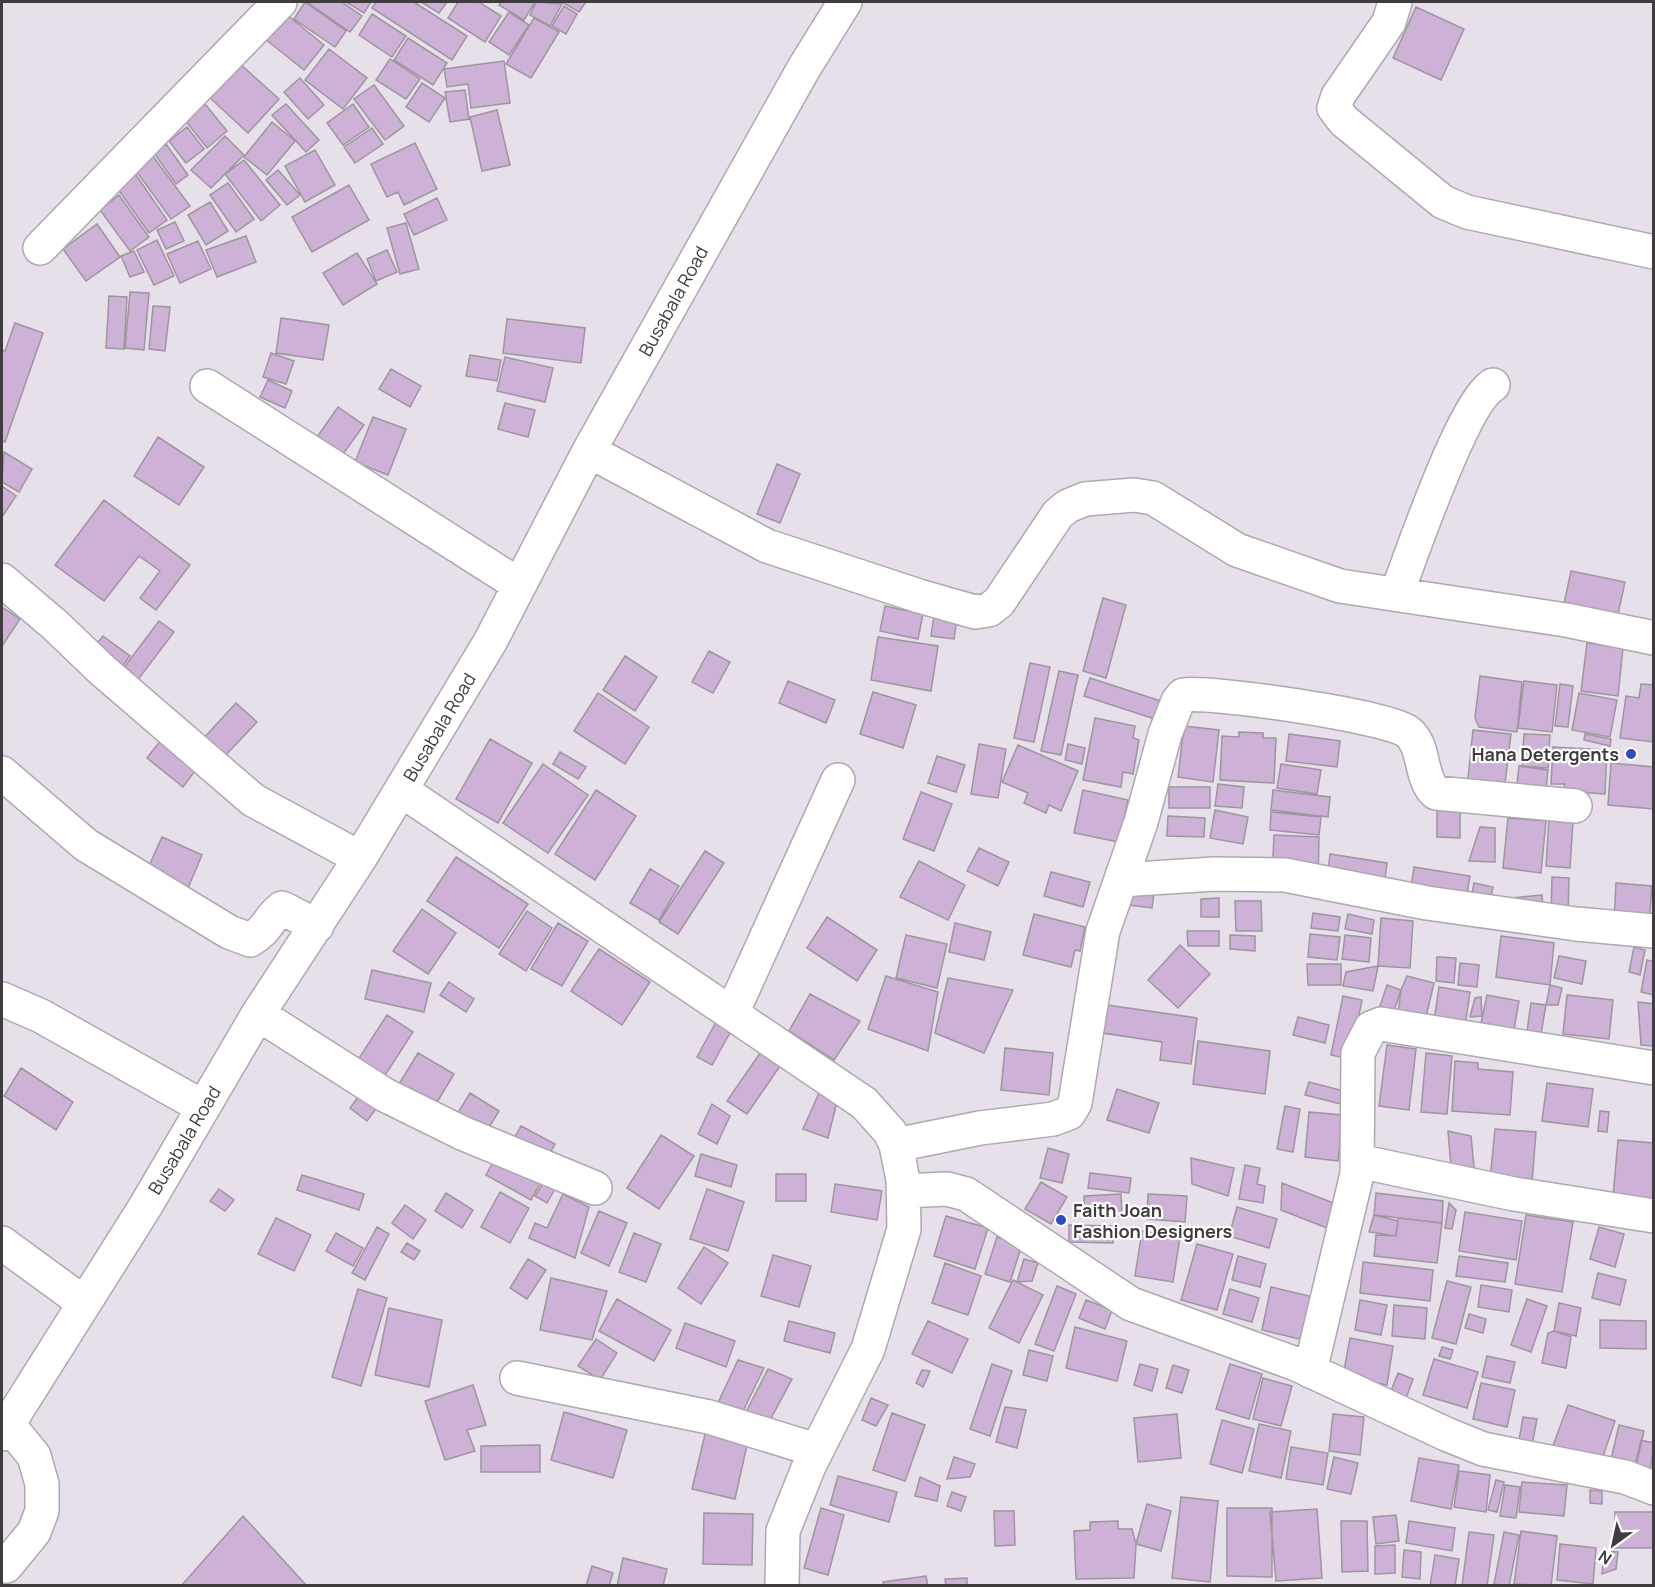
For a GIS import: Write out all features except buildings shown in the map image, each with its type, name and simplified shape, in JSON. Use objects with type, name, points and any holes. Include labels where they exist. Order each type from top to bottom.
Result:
[{"type":"street","points":[[40,248],[280,2]]},
{"type":"street","name":"Busabala Road","points":[[5,1429],[84,1303],[258,1014],[360,858],[490,642],[589,451],[804,68],[846,2]]},
{"type":"street","points":[[1395,2],[1389,22],[1338,96],[1334,108],[1344,121],[1443,202],[1467,212],[1653,252]]},
{"type":"street","points":[[1397,593],[1449,460],[1478,398],[1492,385]]},
{"type":"street","points":[[207,386],[519,585]]},
{"type":"street","points":[[589,451],[767,546],[975,612],[989,610],[999,602],[1058,514],[1068,506],[1085,499],[1134,495],[1153,498],[1237,550],[1340,586],[1566,620],[1653,638]]},
{"type":"street","points":[[2,580],[55,625],[102,670],[254,800],[360,858]]},
{"type":"street","points":[[896,1145],[980,1128],[1053,1119],[1069,1113],[1075,1103],[1103,931],[1141,822],[1166,734],[1178,701],[1183,695],[1307,706],[1394,726],[1408,732],[1415,741],[1430,788],[1436,793],[1575,806]]},
{"type":"street","points":[[2,773],[86,845],[229,932],[249,940],[264,932],[273,916],[282,908],[317,926]]},
{"type":"street","points":[[732,1013],[838,780]]},
{"type":"street","points":[[401,790],[864,1103],[890,1132],[896,1145],[903,1191],[904,1229],[867,1349],[816,1450],[783,1531],[782,1586]]},
{"type":"street","points":[[1121,880],[1214,874],[1285,875],[1427,903],[1576,924],[1653,931]]},
{"type":"street","points":[[2,999],[41,1016],[203,1107]]},
{"type":"street","points":[[258,1014],[385,1095],[462,1133],[595,1188]]},
{"type":"street","points":[[1310,1371],[1357,1173],[1358,1053],[1371,1028],[1381,1024],[1512,1043],[1653,1068]]},
{"type":"street","points":[[896,1145],[946,1183]]},
{"type":"street","points":[[1358,1161],[1514,1194],[1653,1216]]},
{"type":"street","points":[[903,1191],[947,1189],[966,1194],[1131,1304],[1310,1371],[1483,1449],[1625,1477],[1653,1488]]},
{"type":"street","points":[[2,1243],[84,1303]]},
{"type":"street","points":[[517,1378],[709,1417],[816,1450]]},
{"type":"street","points":[[2,1566],[6,1566],[34,1532],[42,1511],[42,1484],[34,1456],[5,1429]]},
{"type":"place","name":"Hana Detergents","points":[[1631,754]]},
{"type":"place","name":"Faith Joan Fashion Designers","points":[[1061,1220]]}]
